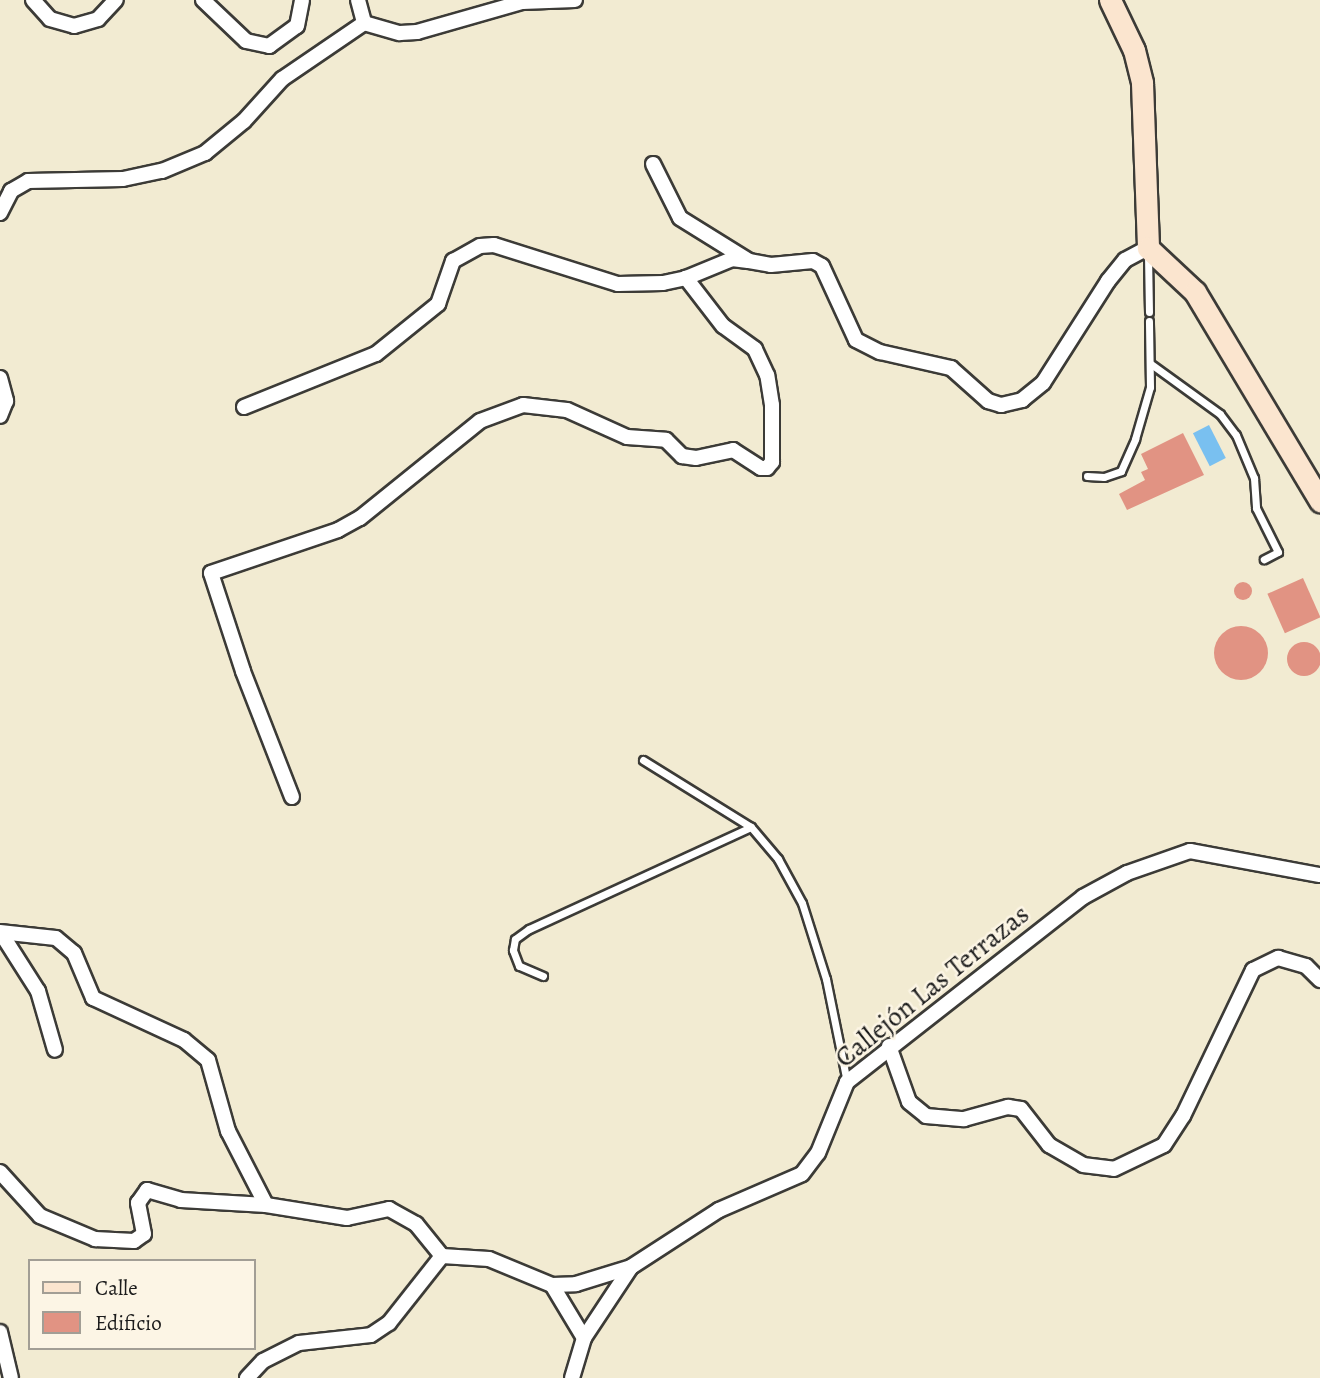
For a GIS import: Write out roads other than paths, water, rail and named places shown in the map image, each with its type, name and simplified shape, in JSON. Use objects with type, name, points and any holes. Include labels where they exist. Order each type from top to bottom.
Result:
[{"type":"street","points":[[33,0],[50,19],[74,26],[98,19],[116,0]]},
{"type":"street","points":[[203,0],[246,41],[269,46],[297,26],[302,0]]},
{"type":"street","points":[[358,0],[363,23]]},
{"type":"street","points":[[0,213],[11,191],[28,181],[123,180],[162,171],[205,153],[244,121],[282,79],[363,23],[400,33],[417,32],[522,2],[575,0]]},
{"type":"street","points":[[1110,0],[1134,50],[1142,83],[1148,248],[1195,292],[1320,501]]},
{"type":"street","points":[[653,164],[680,218],[749,261]]},
{"type":"street","points":[[244,407],[376,354],[439,304],[453,261],[480,246],[495,244],[618,284],[686,278],[721,262],[749,261],[771,265],[813,261],[822,267],[856,341],[880,352],[951,368],[988,401],[1001,405],[1022,400],[1043,383],[1108,281],[1125,260],[1148,248]]},
{"type":"street","points":[[292,797],[243,671],[211,573],[338,530],[360,518],[480,421],[523,405],[567,410],[627,437],[666,440],[682,456],[696,458],[733,450],[761,468],[767,467],[772,463],[772,405],[767,375],[755,349],[723,326],[686,278]]},
{"type":"street","points":[[0,378],[6,401],[0,416]]},
{"type":"street","name":"Callejón Las Terrazas","points":[[631,1267],[719,1210],[802,1174],[818,1153],[847,1082],[889,1046],[1083,897],[1161,859],[1190,850],[1212,852],[1320,875]]},
{"type":"street","points":[[1,932],[38,991],[54,1050]]},
{"type":"street","points":[[1,932],[56,938],[74,953],[93,998],[184,1040],[208,1060],[228,1131],[266,1205]]},
{"type":"street","points":[[889,1046],[909,1101],[926,1116],[964,1119],[1009,1107],[1021,1109],[1049,1145],[1083,1165],[1114,1169],[1164,1145],[1183,1116],[1253,970],[1279,958],[1306,966],[1320,980]]},
{"type":"street","points":[[0,1172],[40,1216],[96,1240],[134,1241],[144,1234],[138,1203],[147,1190],[181,1200],[266,1205],[347,1218],[389,1209],[416,1224],[442,1256],[489,1259],[552,1285],[576,1284],[631,1267]]},
{"type":"street","points":[[247,1378],[263,1361],[299,1343],[371,1335],[388,1323],[442,1256]]},
{"type":"street","points":[[572,1378],[584,1338],[631,1267]]},
{"type":"street","points":[[552,1285],[584,1338]]},
{"type":"street","points":[[0,1332],[11,1378]]},
{"type":"lane","points":[[1087,476],[1104,477],[1121,471],[1150,387],[1148,248]]},
{"type":"lane","points":[[1151,364],[1220,414],[1236,435],[1254,478],[1256,508],[1278,552],[1264,559]]},
{"type":"lane","points":[[643,760],[751,827],[778,859],[802,903],[826,979],[847,1082]]},
{"type":"lane","points":[[543,976],[520,966],[513,950],[515,939],[528,929],[751,827]]},
{"type":"water","points":[[1209,425],[1226,458],[1210,466],[1193,433]]}]
